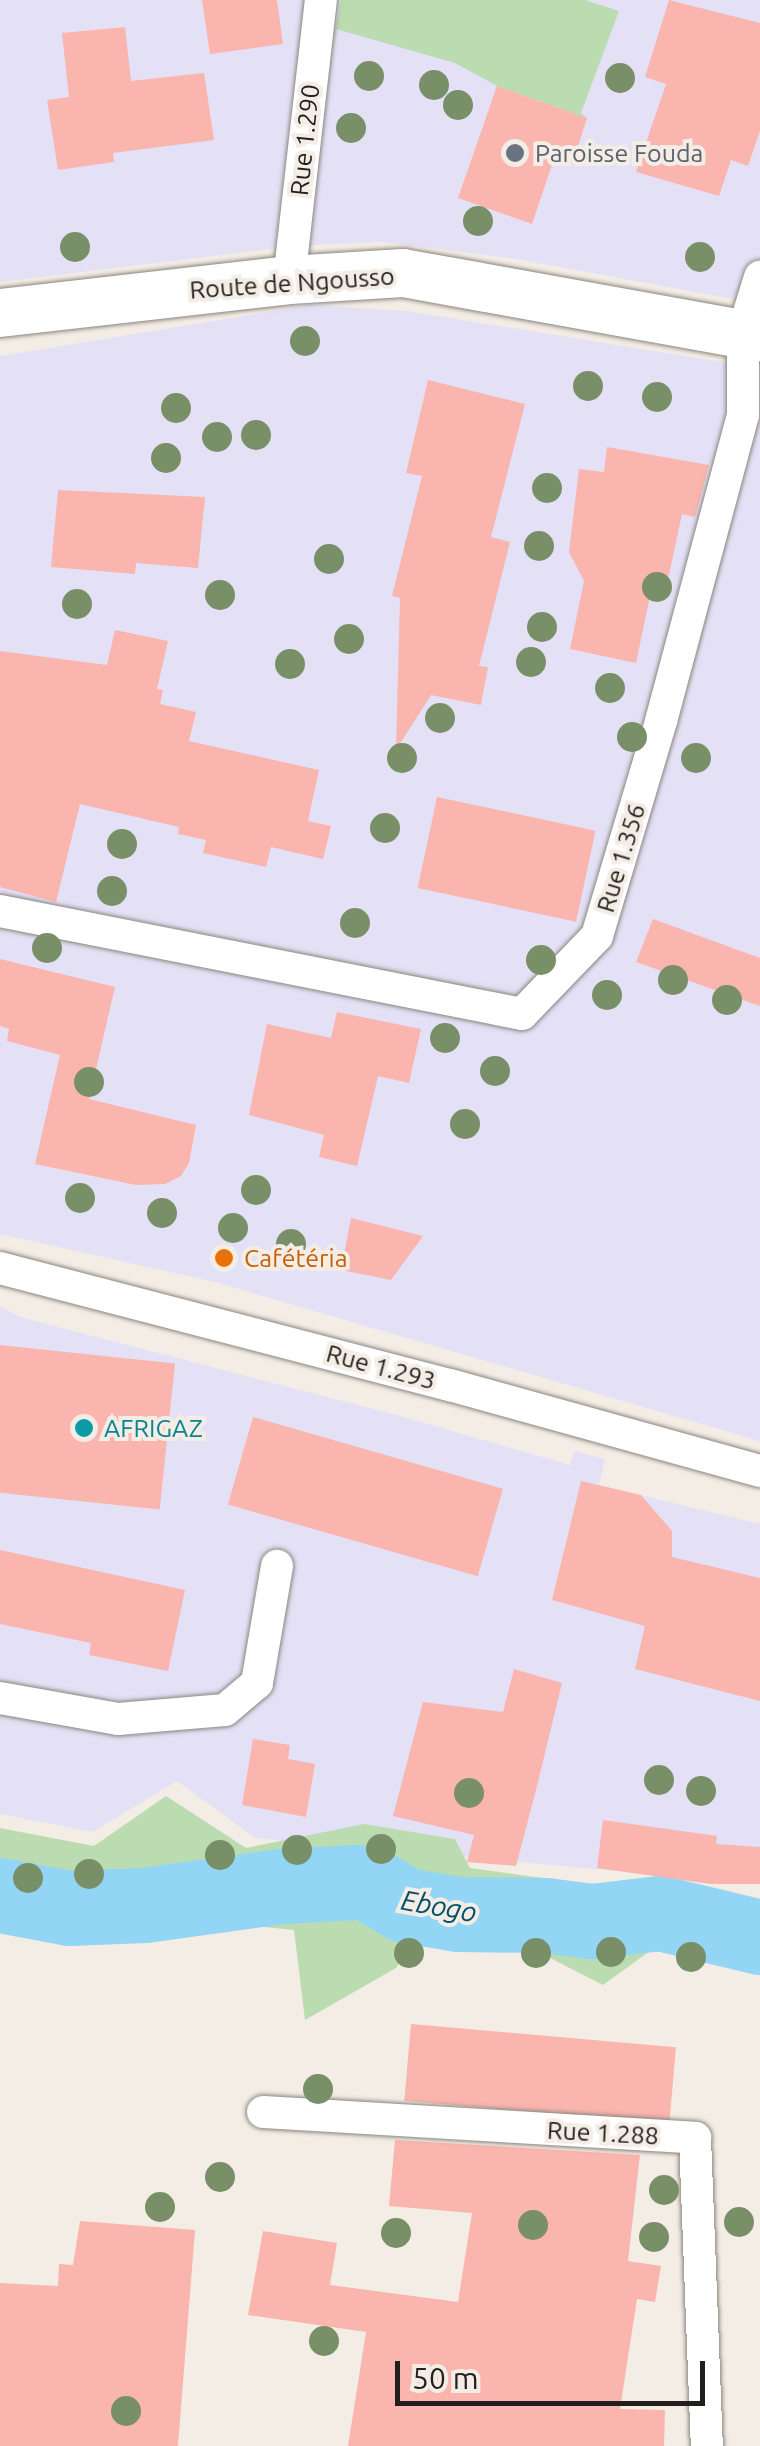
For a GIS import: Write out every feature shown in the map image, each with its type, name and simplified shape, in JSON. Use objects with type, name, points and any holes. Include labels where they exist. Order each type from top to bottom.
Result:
[{"type":"main road","name":"Route de Ngousso","points":[[0,314],[290,280],[403,273],[752,335]]},
{"type":"street","name":"Rue 1.290","points":[[290,280],[322,0]]},
{"type":"street","points":[[752,335],[760,277]]},
{"type":"street","name":"Rue 1.356","points":[[0,911],[522,1014],[597,936],[662,722],[743,415],[752,335]]},
{"type":"street","name":"Rue 1.293","points":[[0,1268],[450,1384],[760,1472]]},
{"type":"street","points":[[0,1698],[118,1719],[225,1710],[257,1682],[276,1566]]},
{"type":"street","name":"Rue 1.288","points":[[264,2112],[696,2138],[706,2446]]},
{"type":"shaded area","points":[[0,0],[760,0],[760,304],[516,259],[383,242],[296,246],[0,282]]},
{"type":"shaded area","points":[[310,305],[407,311],[760,368],[760,1441],[215,1282],[0,1234],[0,356]]},
{"type":"shaded area","points":[[0,1306],[20,1317],[404,1417],[570,1465],[574,1451],[605,1459],[599,1485],[760,1524],[760,1884],[255,1838],[177,1781],[93,1832],[0,1814]]},
{"type":"green space","points":[[341,0],[585,0],[619,11],[581,113],[587,118],[497,86],[455,63],[336,29]]},
{"type":"green space","points":[[166,1796],[246,1848],[364,1824],[455,1839],[470,1868],[760,1908],[760,1956],[672,1935],[603,1985],[499,1932],[413,1941],[396,1968],[305,2020],[294,1930],[39,1905],[0,1906],[0,1828],[94,1846]]},
{"type":"building","points":[[202,0],[277,0],[283,44],[210,54]]},
{"type":"building","points":[[669,0],[760,23],[760,131],[748,166],[731,160],[719,196],[636,172],[666,84],[645,77]]},
{"type":"building","points":[[125,27],[131,81],[204,73],[214,140],[113,153],[114,162],[58,170],[47,100],[69,97],[62,33]]},
{"type":"building","name":"Paroisse Fouda","points":[[497,86],[587,118],[575,155],[557,150],[532,224],[458,198]]},
{"type":"building","points":[[428,380],[525,404],[491,537],[510,542],[479,666],[488,667],[481,705],[431,695],[396,750],[400,598],[392,596],[422,476],[406,473]]},
{"type":"building","points":[[607,447],[709,465],[695,517],[682,514],[666,589],[652,586],[636,663],[570,649],[584,581],[569,552],[579,469],[604,472]]},
{"type":"building","points":[[58,490],[205,497],[198,568],[136,563],[135,574],[51,567]]},
{"type":"building","points":[[115,630],[168,641],[157,689],[163,690],[160,704],[196,712],[189,741],[319,770],[308,821],[331,826],[323,859],[271,847],[266,867],[203,853],[206,840],[178,834],[179,827],[80,804],[56,902],[0,887],[0,651],[107,665]]},
{"type":"building","points":[[437,797],[595,831],[576,922],[418,888]]},
{"type":"building","points":[[653,919],[760,958],[760,1006],[636,962]]},
{"type":"building","points":[[0,959],[115,987],[89,1099],[196,1125],[189,1163],[181,1176],[165,1184],[136,1185],[35,1164],[60,1055],[7,1041],[9,1029],[0,1026]]},
{"type":"building","points":[[337,1012],[421,1029],[409,1083],[378,1076],[357,1166],[319,1157],[324,1135],[249,1115],[267,1024],[331,1038]]},
{"type":"building","points":[[351,1218],[423,1236],[391,1280],[341,1270]]},
{"type":"building","name":"AFRIGAZ","points":[[0,1345],[175,1363],[160,1510],[0,1493]]},
{"type":"building","points":[[253,1417],[503,1489],[478,1576],[228,1504]]},
{"type":"building","points":[[581,1481],[641,1495],[672,1531],[672,1557],[760,1578],[760,1701],[635,1669],[645,1626],[552,1600]]},
{"type":"building","points":[[0,1550],[185,1590],[168,1671],[89,1655],[91,1643],[0,1624]]},
{"type":"building","points":[[514,1669],[562,1683],[536,1790],[516,1866],[467,1862],[474,1835],[393,1816],[423,1702],[503,1712]]},
{"type":"building","points":[[253,1739],[290,1745],[288,1759],[315,1764],[306,1817],[242,1805]]},
{"type":"building","points":[[603,1820],[717,1836],[716,1844],[760,1847],[760,1884],[711,1884],[597,1868]]},
{"type":"building","points":[[411,2024],[676,2047],[669,2124],[404,2101]]},
{"type":"building","points":[[395,2140],[640,2155],[628,2261],[661,2266],[655,2302],[637,2299],[620,2409],[665,2410],[664,2446],[348,2446],[366,2332],[248,2315],[263,2231],[337,2243],[330,2285],[458,2302],[472,2213],[389,2206]]},
{"type":"building","points":[[80,2221],[195,2230],[178,2446],[0,2446],[0,2283],[58,2286],[59,2264],[73,2265]]},
{"type":"waterway","name":"Ebogo","points":[[0,1895],[69,1908],[144,1905],[281,1886],[357,1882],[370,1884],[405,1905],[458,1914],[545,1915],[592,1921],[660,1913],[760,1937]]},
{"type":"place","name":"Paroisse Fouda","points":[[515,153]]},
{"type":"place","name":"Cafétéria","points":[[224,1258]]},
{"type":"place","name":"AFRIGAZ","points":[[84,1428]]}]
